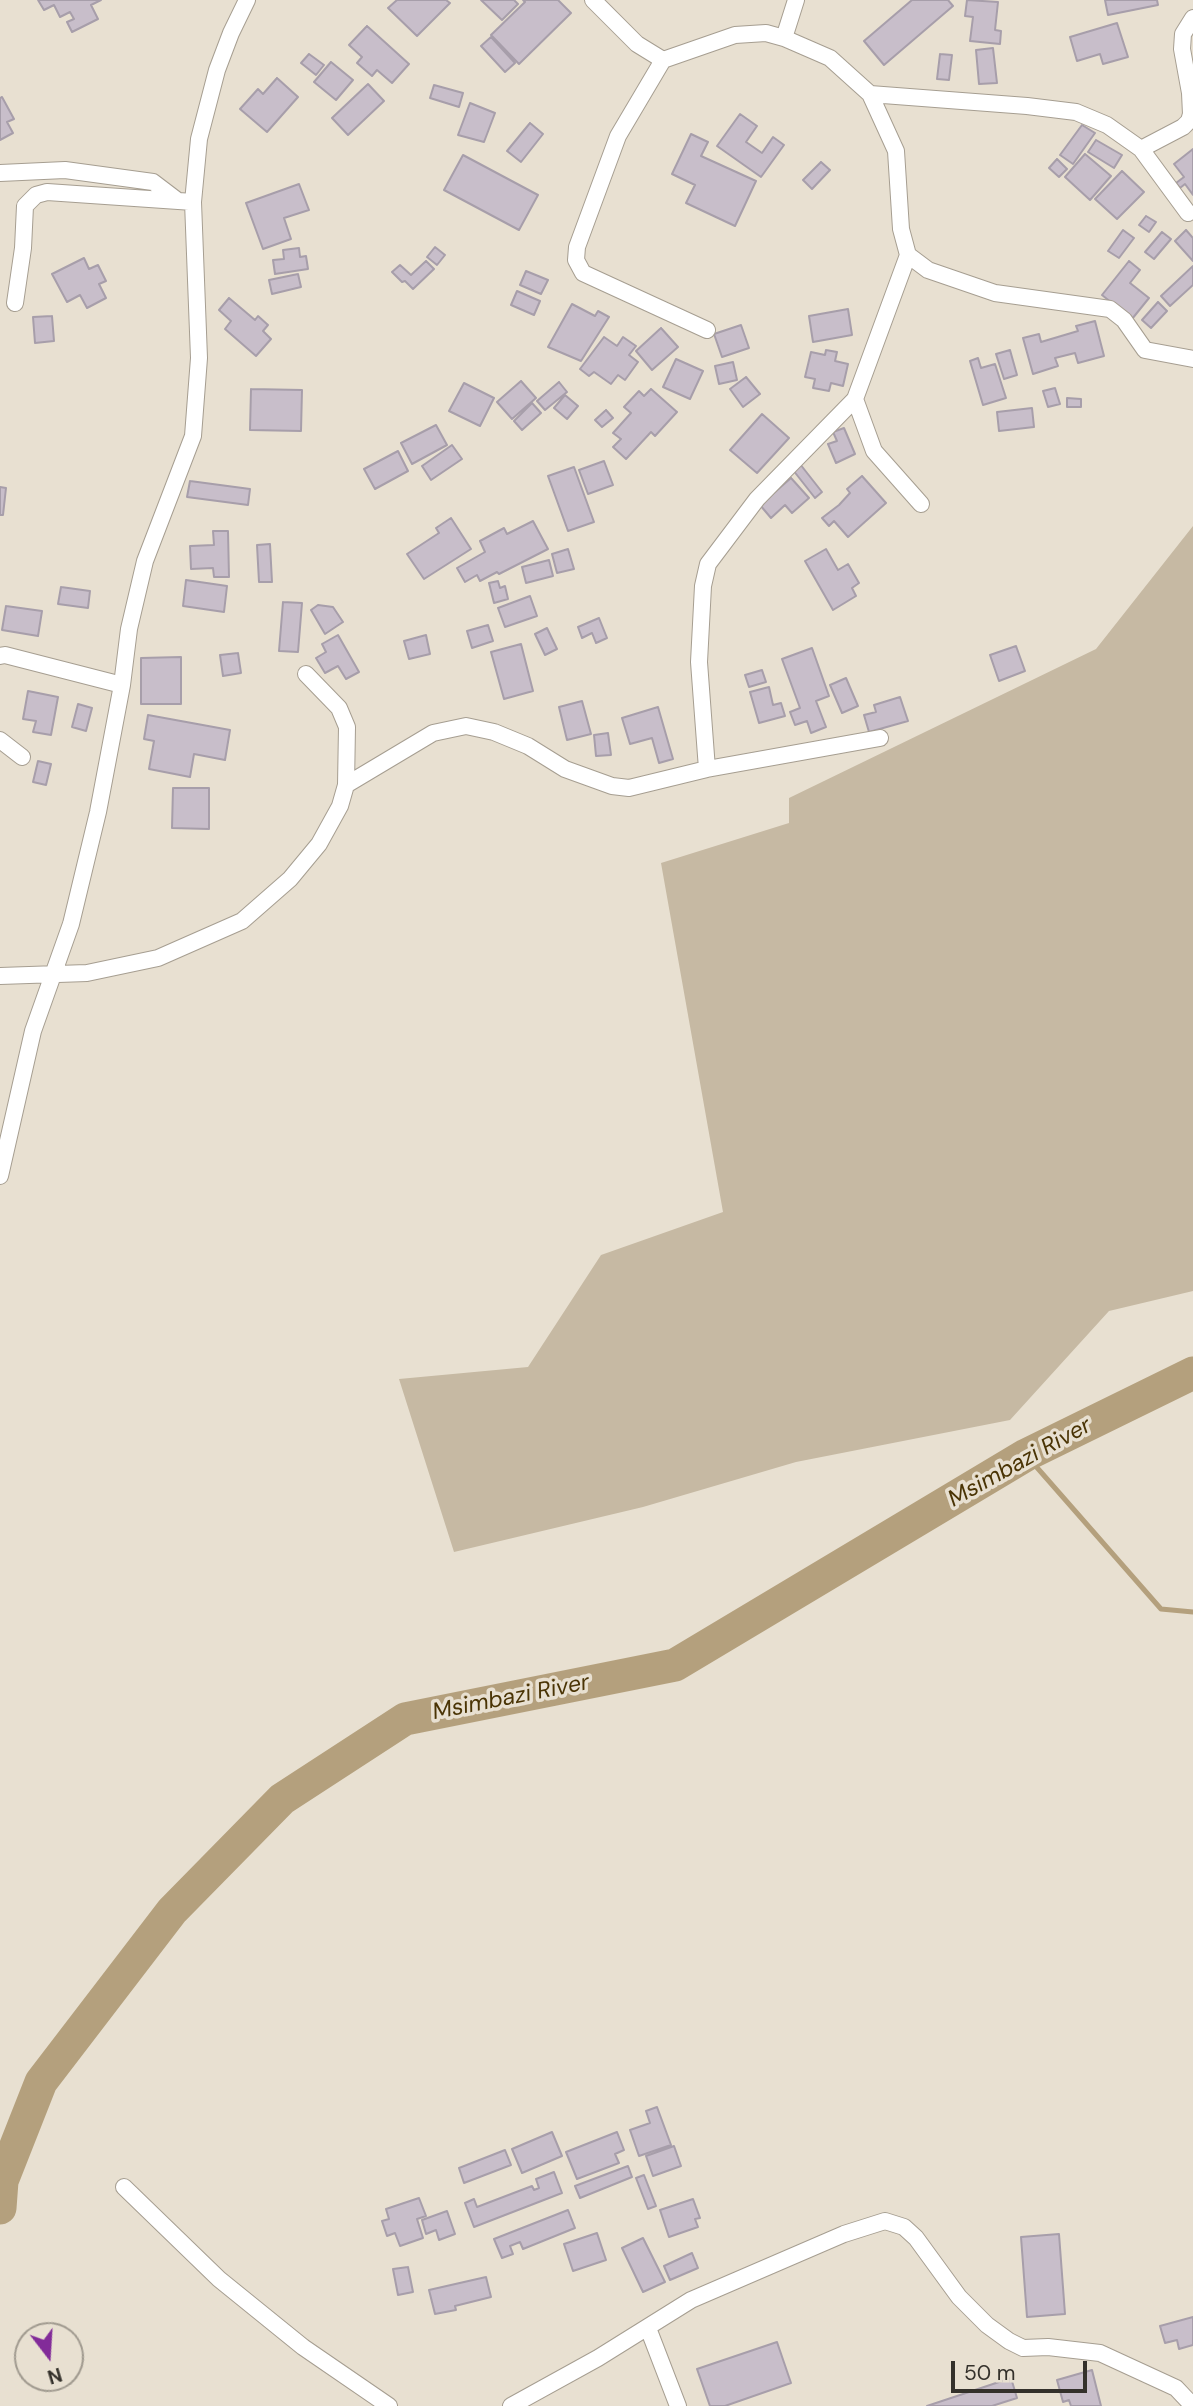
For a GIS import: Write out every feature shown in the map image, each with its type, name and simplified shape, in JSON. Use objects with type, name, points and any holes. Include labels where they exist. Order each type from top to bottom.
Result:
[{"type":"street","points":[[0,1176],[33,1031],[71,924],[98,811],[122,685],[129,629],[145,561],[193,436],[199,358],[186,202],[217,70],[247,0]]},
{"type":"street","points":[[593,0],[637,44],[663,60]]},
{"type":"street","points":[[784,38],[796,0]]},
{"type":"street","points":[[1141,149],[1183,127],[1189,121],[1190,93],[1182,49],[1183,34],[1193,18]]},
{"type":"street","points":[[707,330],[583,273],[576,260],[577,247],[618,136],[663,60],[735,35],[766,33],[830,58],[870,93],[896,150],[901,229],[908,255],[855,399],[757,499],[708,564],[703,586],[699,662],[707,769]]},
{"type":"street","points":[[870,93],[1076,112],[1108,125],[1141,149],[1188,213]]},
{"type":"street","points":[[0,173],[65,170],[153,182],[186,202]]},
{"type":"street","points":[[15,303],[23,248],[25,206],[36,195],[47,192],[186,202]]},
{"type":"street","points":[[908,255],[928,270],[995,293],[1110,309],[1124,320],[1145,350],[1193,359]]},
{"type":"street","points":[[855,399],[874,451],[921,503]]},
{"type":"street","points":[[0,656],[5,655],[122,685]]},
{"type":"street","points":[[0,976],[87,973],[158,958],[242,921],[290,879],[319,844],[340,806],[346,785],[347,727],[338,708],[306,674]]},
{"type":"street","points":[[346,785],[433,733],[466,726],[494,732],[528,746],[565,769],[612,786],[629,788],[707,769],[880,738]]},
{"type":"street","points":[[0,740],[22,757]]},
{"type":"street","points":[[124,2187],[219,2279],[303,2347],[389,2406]]},
{"type":"street","points":[[511,2406],[648,2328],[691,2300],[844,2234],[885,2221],[904,2227],[916,2238],[960,2297],[987,2325],[1009,2342],[1023,2348],[1048,2347],[1100,2353],[1176,2388],[1193,2406]]},
{"type":"street","points":[[648,2328],[678,2406]]},
{"type":"shaded area","points":[[1193,526],[1193,1291],[1109,1311],[1010,1420],[796,1462],[643,1507],[454,1552],[399,1379],[528,1367],[601,1255],[723,1212],[661,863],[789,823],[789,798],[1096,649]]},
{"type":"building","points":[[38,0],[101,0],[91,5],[98,19],[72,32],[67,22],[74,19],[70,12],[60,17],[54,5],[44,10]]},
{"type":"building","points":[[397,0],[446,0],[450,3],[417,36],[388,8]]},
{"type":"building","points":[[481,0],[514,0],[518,4],[502,20]]},
{"type":"building","points":[[523,0],[558,0],[571,13],[519,64],[491,35],[525,2]]},
{"type":"building","points":[[912,0],[948,0],[953,6],[884,65],[864,41]]},
{"type":"building","points":[[967,0],[998,2],[995,30],[1001,31],[1000,44],[970,41],[973,17],[965,16]]},
{"type":"building","points":[[1105,0],[1157,0],[1158,5],[1108,15]]},
{"type":"building","points":[[1117,23],[1128,57],[1103,64],[1100,54],[1077,61],[1070,37]]},
{"type":"building","points":[[367,26],[409,64],[392,83],[377,70],[372,76],[357,63],[362,57],[349,45]]},
{"type":"building","points":[[491,37],[515,63],[505,72],[481,46]]},
{"type":"building","points":[[993,48],[997,83],[979,84],[976,50]]},
{"type":"building","points":[[309,54],[324,65],[316,75],[301,63]]},
{"type":"building","points":[[940,54],[952,55],[949,80],[937,79]]},
{"type":"building","points":[[331,62],[353,80],[336,100],[314,82]]},
{"type":"building","points":[[277,78],[298,97],[267,132],[240,109],[258,89],[263,94]]},
{"type":"building","points":[[368,84],[384,101],[348,135],[332,118]]},
{"type":"building","points":[[434,85],[463,93],[459,107],[430,98]]},
{"type":"building","points":[[2,97],[14,119],[7,122],[13,133],[0,140],[0,98]]},
{"type":"building","points":[[470,103],[495,113],[484,142],[458,135]]},
{"type":"building","points":[[740,114],[757,126],[746,142],[762,153],[773,137],[784,145],[761,177],[717,146]]},
{"type":"building","points":[[530,123],[543,134],[521,162],[507,151]]},
{"type":"building","points":[[1082,125],[1095,133],[1073,164],[1060,155]]},
{"type":"building","points":[[691,134],[708,142],[701,156],[756,181],[735,226],[686,203],[695,185],[672,174]]},
{"type":"building","points":[[1096,140],[1122,155],[1114,168],[1088,152]]},
{"type":"building","points":[[1193,149],[1193,195],[1185,184],[1180,188],[1176,183],[1184,177],[1174,164]]},
{"type":"building","points":[[1085,154],[1111,176],[1090,200],[1065,177]]},
{"type":"building","points":[[463,155],[538,195],[519,230],[444,190]]},
{"type":"building","points":[[1057,159],[1067,169],[1059,177],[1049,168]]},
{"type":"building","points":[[821,162],[830,170],[812,189],[803,180]]},
{"type":"building","points":[[1122,171],[1144,192],[1117,219],[1095,199]]},
{"type":"building","points":[[299,184],[309,210],[284,218],[291,239],[263,249],[246,203]]},
{"type":"building","points":[[1146,216],[1156,222],[1149,232],[1139,225]]},
{"type":"building","points":[[1123,230],[1134,238],[1119,258],[1108,251]]},
{"type":"building","points":[[1186,230],[1193,238],[1193,261],[1175,241]]},
{"type":"building","points":[[1162,232],[1171,239],[1154,259],[1145,252]]},
{"type":"building","points":[[435,247],[445,255],[437,265],[427,257]]},
{"type":"building","points":[[299,248],[300,257],[306,256],[308,269],[275,274],[273,260],[284,259],[283,250]]},
{"type":"building","points":[[84,258],[89,269],[98,265],[106,281],[99,284],[106,298],[87,308],[80,295],[67,302],[52,274]]},
{"type":"building","points":[[426,261],[434,269],[413,289],[392,272],[400,265],[411,275]]},
{"type":"building","points":[[1129,261],[1140,270],[1130,283],[1149,298],[1132,319],[1102,295]]},
{"type":"building","points":[[1193,266],[1193,285],[1170,306],[1161,296]]},
{"type":"building","points":[[526,271],[548,280],[541,294],[520,285]]},
{"type":"building","points":[[298,274],[301,287],[272,294],[269,280]]},
{"type":"building","points":[[517,291],[540,301],[534,315],[511,305]]},
{"type":"building","points":[[229,298],[255,320],[258,316],[268,325],[263,331],[271,339],[256,356],[225,329],[231,321],[219,310]]},
{"type":"building","points":[[1158,302],[1167,311],[1151,328],[1142,320]]},
{"type":"building","points":[[572,304],[595,316],[598,311],[609,317],[581,361],[548,347]]},
{"type":"building","points":[[848,309],[852,335],[813,342],[809,316]]},
{"type":"building","points":[[52,316],[54,341],[35,343],[33,317]]},
{"type":"building","points":[[1095,321],[1104,356],[1078,363],[1075,353],[1055,358],[1058,366],[1033,374],[1023,338],[1039,334],[1041,342],[1078,331],[1076,326]]},
{"type":"building","points":[[741,325],[749,348],[722,357],[714,334]]},
{"type":"building","points":[[661,328],[678,347],[652,370],[636,351]]},
{"type":"building","points":[[604,337],[617,346],[623,337],[636,346],[629,355],[638,362],[625,380],[618,375],[611,384],[594,372],[589,376],[580,369]]},
{"type":"building","points":[[826,350],[837,352],[835,361],[848,364],[843,386],[831,383],[829,391],[813,388],[815,379],[805,377],[811,352],[825,355]]},
{"type":"building","points":[[1010,350],[1017,375],[1004,379],[996,354]]},
{"type":"building","points":[[978,358],[981,368],[995,364],[1006,398],[983,405],[970,361]]},
{"type":"building","points":[[676,359],[703,371],[690,399],[663,387]]},
{"type":"building","points":[[733,362],[737,380],[719,384],[715,366]]},
{"type":"building","points":[[746,377],[760,394],[743,407],[730,389]]},
{"type":"building","points":[[521,381],[536,398],[512,419],[497,402]]},
{"type":"building","points":[[559,382],[567,392],[545,410],[537,401]]},
{"type":"building","points":[[464,383],[494,398],[480,426],[449,411]]},
{"type":"building","points":[[1055,388],[1060,404],[1048,407],[1043,391]]},
{"type":"building","points":[[251,389],[302,390],[301,431],[250,430]]},
{"type":"building","points":[[651,389],[677,412],[655,436],[651,432],[626,459],[613,447],[621,439],[613,433],[631,413],[624,407],[639,391],[644,396]]},
{"type":"building","points":[[565,395],[578,406],[567,419],[554,408]]},
{"type":"building","points":[[1067,398],[1081,399],[1081,407],[1067,407]]},
{"type":"building","points":[[532,403],[541,413],[522,430],[514,421]]},
{"type":"building","points":[[1032,408],[1034,427],[999,431],[997,412]]},
{"type":"building","points":[[606,410],[613,418],[602,427],[595,420]]},
{"type":"building","points":[[762,414],[789,438],[757,473],[730,450]]},
{"type":"building","points":[[436,425],[447,445],[412,464],[401,443]]},
{"type":"building","points":[[844,428],[855,454],[836,463],[828,444],[837,441],[833,432]]},
{"type":"building","points":[[452,445],[462,459],[431,480],[422,466]]},
{"type":"building","points":[[398,451],[408,471],[375,489],[364,469]]},
{"type":"building","points":[[604,461],[613,485],[588,494],[579,470]]},
{"type":"building","points":[[800,464],[822,492],[815,498],[793,470]]},
{"type":"building","points":[[574,467],[594,522],[568,531],[548,476]]},
{"type":"building","points":[[862,476],[886,503],[848,537],[834,521],[829,526],[822,518],[839,505],[850,493],[847,489]]},
{"type":"building","points":[[791,478],[809,498],[792,513],[785,505],[771,518],[760,505]]},
{"type":"building","points":[[190,481],[250,489],[248,505],[187,497]]},
{"type":"building","points":[[0,487],[6,488],[3,515],[0,515]]},
{"type":"building","points":[[451,518],[471,549],[424,579],[407,554],[439,533],[436,528]]},
{"type":"building","points":[[533,521],[548,549],[499,574],[497,572],[480,581],[477,575],[465,582],[457,568],[485,552],[480,541],[504,528],[507,534]]},
{"type":"building","points":[[213,531],[228,531],[229,577],[214,577],[213,568],[191,569],[190,546],[214,545]]},
{"type":"building","points":[[270,544],[272,582],[259,582],[257,545]]},
{"type":"building","points":[[568,549],[574,569],[557,573],[552,554]]},
{"type":"building","points":[[826,549],[838,570],[848,564],[859,583],[852,588],[856,596],[833,610],[805,561]]},
{"type":"building","points":[[549,560],[553,576],[526,583],[522,567]]},
{"type":"building","points":[[186,580],[227,586],[224,612],[183,606]]},
{"type":"building","points":[[498,581],[500,588],[505,586],[508,599],[494,603],[489,583]]},
{"type":"building","points":[[61,587],[90,591],[88,608],[58,604]]},
{"type":"building","points":[[530,596],[537,616],[505,627],[498,608]]},
{"type":"building","points":[[283,602],[302,603],[298,652],[279,651]]},
{"type":"building","points":[[318,605],[333,607],[343,622],[325,634],[311,610]]},
{"type":"building","points":[[6,606],[42,611],[38,636],[2,630]]},
{"type":"building","points":[[599,618],[607,638],[596,643],[592,633],[582,638],[578,627]]},
{"type":"building","points":[[488,625],[493,641],[472,648],[467,631]]},
{"type":"building","points":[[547,628],[557,649],[545,655],[535,634]]},
{"type":"building","points":[[338,635],[359,672],[346,679],[338,666],[325,673],[316,658],[326,652],[322,644]]},
{"type":"building","points":[[426,635],[430,654],[409,659],[404,641]]},
{"type":"building","points":[[521,644],[533,691],[504,699],[491,652]]},
{"type":"building","points":[[1016,646],[1025,671],[999,681],[990,655]]},
{"type":"building","points":[[812,648],[829,696],[816,701],[826,727],[811,733],[807,721],[795,725],[790,712],[800,708],[782,659]]},
{"type":"building","points":[[238,653],[241,673],[223,676],[220,655]]},
{"type":"building","points":[[181,657],[181,704],[141,704],[141,658]]},
{"type":"building","points":[[762,670],[766,682],[749,687],[745,675]]},
{"type":"building","points":[[846,678],[858,706],[842,713],[830,685]]},
{"type":"building","points":[[769,687],[773,705],[781,703],[785,716],[759,723],[750,692]]},
{"type":"building","points":[[28,691],[58,697],[51,735],[33,732],[36,721],[23,719]]},
{"type":"building","points":[[900,697],[908,721],[869,732],[864,715],[876,712],[874,705]]},
{"type":"building","points":[[582,701],[591,734],[567,740],[559,707]]},
{"type":"building","points":[[78,704],[92,708],[86,731],[72,727]]},
{"type":"building","points":[[658,707],[673,759],[659,763],[652,738],[630,744],[622,718]]},
{"type":"building","points":[[148,715],[230,730],[225,760],[194,754],[190,777],[149,769],[154,741],[144,739]]},
{"type":"building","points":[[608,733],[611,755],[596,756],[594,735]]},
{"type":"building","points":[[38,761],[51,764],[46,785],[33,782]]},
{"type":"building","points":[[173,788],[209,788],[209,829],[172,828]]},
{"type":"building","points":[[657,2107],[671,2145],[639,2156],[630,2130],[650,2123],[646,2111]]},
{"type":"building","points":[[552,2132],[562,2156],[522,2173],[512,2149]]},
{"type":"building","points":[[617,2132],[624,2150],[615,2154],[619,2163],[577,2179],[566,2152]]},
{"type":"building","points":[[674,2146],[681,2166],[653,2176],[646,2156]]},
{"type":"building","points":[[505,2150],[511,2165],[464,2183],[459,2168]]},
{"type":"building","points":[[628,2166],[632,2177],[580,2198],[575,2186]]},
{"type":"building","points":[[554,2172],[562,2193],[474,2227],[465,2203],[474,2199],[477,2207],[532,2186],[534,2190],[539,2188],[536,2179]]},
{"type":"building","points":[[644,2175],[656,2206],[648,2209],[636,2178]]},
{"type":"building","points":[[419,2198],[426,2216],[417,2219],[423,2238],[400,2246],[395,2233],[387,2236],[382,2221],[389,2219],[386,2209]]},
{"type":"building","points":[[693,2199],[700,2218],[695,2219],[698,2227],[669,2237],[660,2210]]},
{"type":"building","points":[[568,2210],[575,2228],[523,2249],[520,2242],[510,2246],[513,2254],[502,2258],[494,2239]]},
{"type":"building","points":[[447,2211],[455,2234],[439,2240],[436,2230],[426,2234],[422,2220]]},
{"type":"building","points":[[597,2233],[606,2260],[573,2271],[564,2244]]},
{"type":"building","points":[[1059,2234],[1065,2314],[1027,2317],[1021,2237]]},
{"type":"building","points":[[643,2238],[665,2282],[643,2292],[622,2248]]},
{"type":"building","points":[[692,2253],[698,2268],[670,2280],[664,2266]]},
{"type":"building","points":[[408,2267],[413,2292],[398,2295],[393,2269]]},
{"type":"building","points":[[486,2277],[491,2297],[455,2306],[456,2310],[435,2314],[429,2290]]},
{"type":"building","points":[[1193,2317],[1193,2345],[1179,2349],[1177,2340],[1165,2343],[1160,2326]]},
{"type":"building","points":[[777,2342],[791,2383],[725,2406],[710,2406],[697,2369]]},
{"type":"building","points":[[1092,2370],[1101,2406],[1071,2406],[1069,2400],[1063,2402],[1057,2380]]},
{"type":"building","points":[[1011,2378],[1017,2398],[992,2406],[927,2406]]},
{"type":"waterway","name":"Msimbazi River","points":[[0,2208],[2,2181],[41,2082],[172,1911],[282,1799],[405,1719],[675,1665],[1026,1455],[1193,1373]]},
{"type":"waterway","points":[[1026,1455],[1161,1609],[1193,1612]]}]
